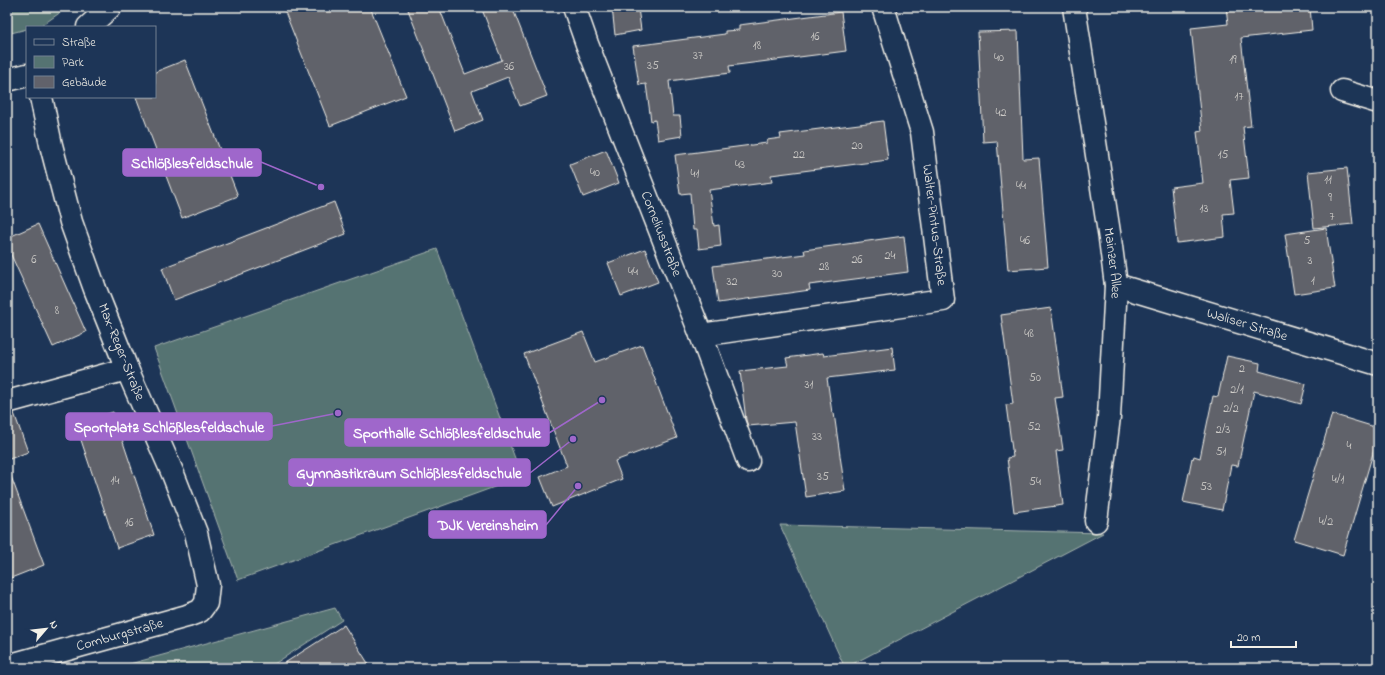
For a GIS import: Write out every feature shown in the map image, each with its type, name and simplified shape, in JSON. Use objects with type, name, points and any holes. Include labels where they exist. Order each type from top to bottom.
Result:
[{"type":"street","points":[[89,26],[110,7]]},
{"type":"street","name":"Corneliusstraße","points":[[574,7],[587,44],[701,334],[748,461]]},
{"type":"street","name":"Walter-Pintus-Straße","points":[[701,334],[943,300],[922,132],[883,7]]},
{"type":"street","name":"Mainzer Allee","points":[[1074,7],[1116,284],[1109,417],[1096,521]]},
{"type":"street","points":[[7,80],[26,75]]},
{"type":"street","points":[[1342,90],[1378,102]]},
{"type":"street","name":"Max-Reger-Straße","points":[[41,98],[51,145],[71,222],[95,289],[127,369],[173,474],[196,533],[208,585],[206,603]]},
{"type":"street","name":"Waliser Straße","points":[[1116,284],[1377,360]]},
{"type":"street","points":[[7,402],[127,369]]},
{"type":"street","name":"Comburgstraße","points":[[7,666],[187,616],[200,611],[206,603]]},
{"type":"green space","points":[[7,7],[68,7],[41,26],[26,26],[26,29],[7,34]]},
{"type":"green space","points":[[437,249],[522,477],[238,580],[154,348]]},
{"type":"green space","points":[[780,525],[1103,533],[845,668]]},
{"type":"green space","points":[[335,608],[342,620],[268,668],[115,668]]},
{"type":"building","points":[[283,7],[370,7],[406,96],[330,126]]},
{"type":"building","points":[[407,7],[439,7],[465,74],[502,60],[481,7],[512,7],[547,96],[520,106],[508,77],[472,91],[483,120],[455,131]]},
{"type":"building","points":[[612,7],[638,8],[641,30],[615,35]]},
{"type":"building","points":[[1226,7],[1310,7],[1312,30],[1241,38],[1251,126],[1243,127],[1249,178],[1230,180],[1234,213],[1223,214],[1225,237],[1177,243],[1171,187],[1203,183],[1197,132],[1202,131],[1191,28],[1228,24]]},
{"type":"building","points":[[841,12],[846,51],[729,66],[730,73],[669,81],[673,116],[680,116],[682,136],[658,140],[655,120],[651,121],[646,84],[639,85],[633,46],[725,34],[725,31],[739,30],[739,25]]},
{"type":"building","points":[[1018,31],[1023,159],[1039,158],[1048,267],[1008,270],[997,141],[983,142],[978,32]]},
{"type":"building","points":[[185,60],[238,196],[182,218],[136,98],[156,98],[156,72]]},
{"type":"building","points":[[883,121],[888,160],[771,175],[772,182],[709,190],[714,226],[719,225],[721,246],[699,249],[697,230],[693,230],[690,193],[680,194],[675,155],[767,143],[767,140],[781,138],[780,134]]},
{"type":"building","points":[[606,150],[619,183],[583,197],[570,164]]},
{"type":"building","points":[[1347,168],[1353,224],[1314,228],[1308,172]]},
{"type":"building","points":[[334,202],[346,234],[174,300],[162,268]]},
{"type":"building","points":[[38,224],[86,332],[53,347],[7,246],[7,238]]},
{"type":"building","points":[[1326,228],[1335,288],[1294,294],[1285,234]]},
{"type":"building","points":[[904,236],[908,272],[809,285],[810,290],[718,303],[713,266],[805,254],[804,250]]},
{"type":"building","points":[[645,249],[658,282],[621,296],[608,263]]},
{"type":"building","points":[[1051,308],[1063,397],[1055,398],[1063,450],[1056,451],[1063,505],[1014,512],[1007,458],[1013,457],[1006,405],[1013,404],[1001,315]]},
{"type":"building","points":[[583,332],[595,362],[642,345],[677,438],[615,461],[622,479],[552,507],[540,477],[567,466],[524,354]]},
{"type":"building","points":[[892,347],[895,370],[827,378],[832,413],[834,413],[845,491],[806,497],[795,422],[748,426],[740,371],[788,366],[786,358],[823,353],[824,356]]},
{"type":"building","points":[[1227,356],[1260,363],[1259,371],[1306,384],[1301,404],[1254,391],[1238,466],[1231,465],[1222,510],[1183,502],[1192,458],[1193,459],[1194,456],[1200,458],[1213,396],[1218,397]]},
{"type":"building","points":[[113,412],[154,535],[117,548],[76,425]]},
{"type":"building","points":[[14,413],[28,452],[7,460],[7,414]]},
{"type":"building","points":[[1332,414],[1378,428],[1378,436],[1343,555],[1294,540]]},
{"type":"building","points":[[7,471],[9,471],[44,565],[11,578],[7,568]]},
{"type":"building","points":[[344,625],[371,668],[277,668]]},
{"type":"place","name":"Schlößlesfeldschule","points":[[321,187]]},
{"type":"place","name":"Sporthalle Schlößlesfeldschule","points":[[602,400]]},
{"type":"place","name":"Sportplatz Schlößlesfeldschule","points":[[338,413]]},
{"type":"place","name":"Gymnastikraum Schlößlesfeldschule","points":[[573,439]]},
{"type":"place","name":"DJK Vereinsheim","points":[[578,486]]}]
